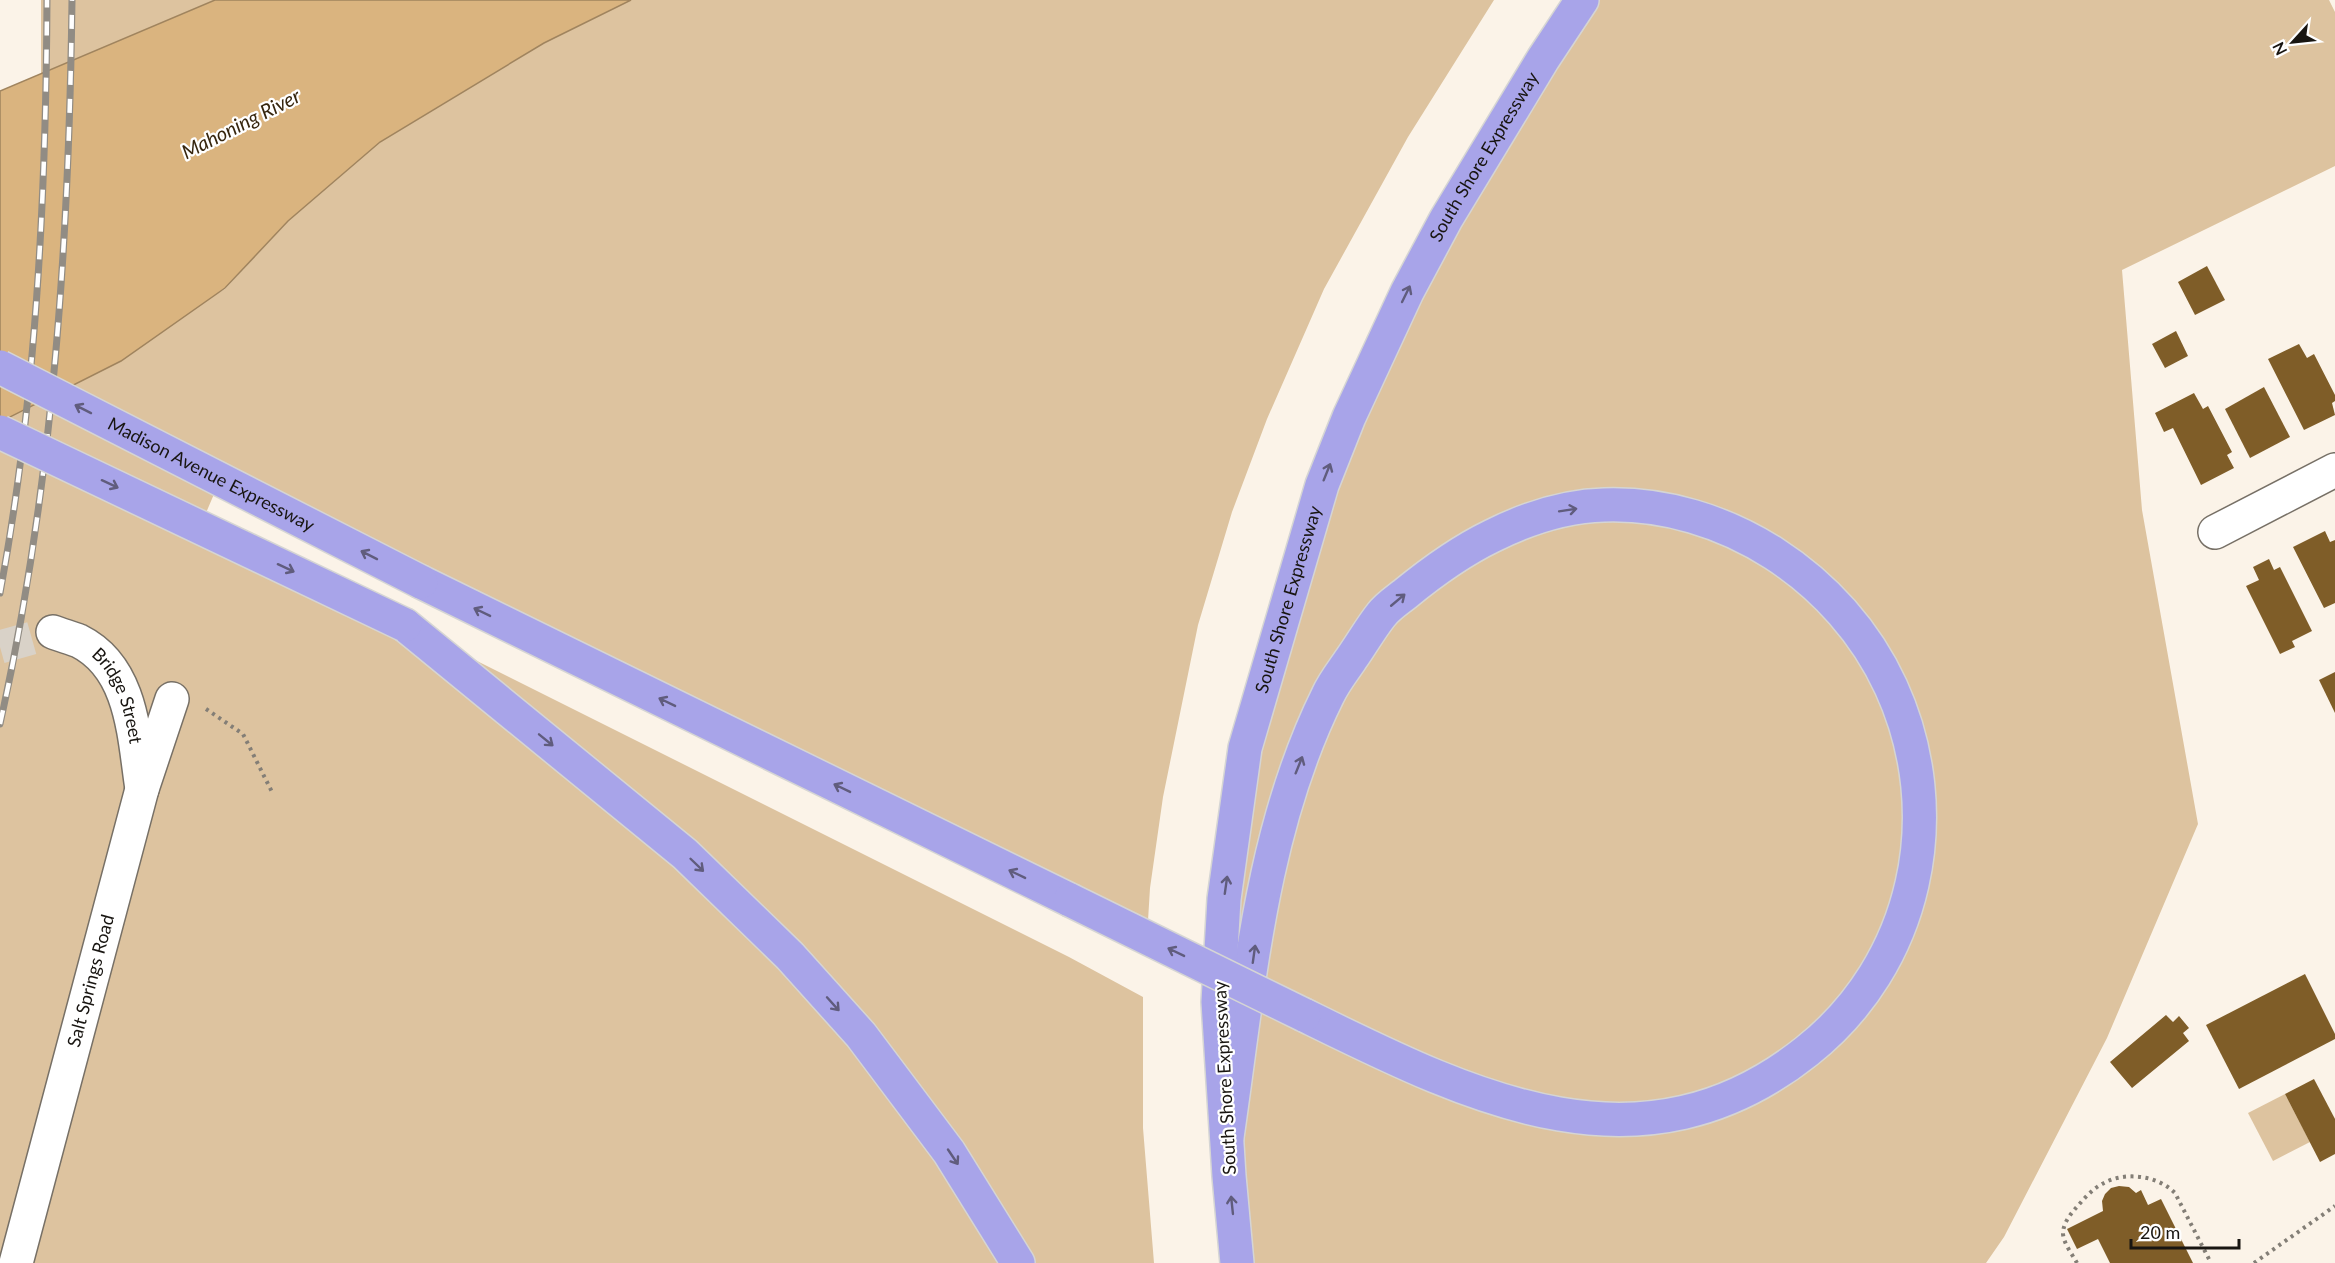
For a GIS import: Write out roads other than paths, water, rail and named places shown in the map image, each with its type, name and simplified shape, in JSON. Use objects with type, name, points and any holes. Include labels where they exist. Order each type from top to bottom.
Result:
[{"type":"highway","name":"South Shore Expressway","points":[[1237,1263],[1218,1002],[1224,899],[1245,748],[1322,485],[1349,417],[1418,271],[1464,189],[1543,59],[1582,0]]},
{"type":"highway","name":"Madison Avenue Expressway","points":[[0,367],[421,582],[1070,900],[1304,1015],[1414,1069],[1490,1098],[1535,1110],[1603,1120],[1655,1118],[1690,1111],[1740,1094],[1782,1071],[1826,1036],[1861,997],[1887,956],[1901,926],[1909,900],[1916,860],[1919,818],[1915,762],[1907,731],[1891,687],[1868,646],[1842,613],[1808,577],[1768,548],[1710,521],[1653,508],[1602,504],[1554,512],[1514,526],[1465,549],[1439,565],[1383,612],[1329,691],[1295,774],[1265,879],[1227,1137]]},
{"type":"highway","points":[[0,432],[405,625],[686,854],[790,956],[861,1035],[950,1152],[1018,1263]]},
{"type":"street","points":[[2215,532],[2335,470]]},
{"type":"street","name":"Bridge Street","points":[[53,632],[80,642],[102,657],[121,685],[129,708],[142,789]]},
{"type":"street","name":"Salt Springs Road","points":[[16,1263],[142,789],[172,699]]},
{"type":"water","name":"Mahoning River","points":[[215,0],[631,0],[544,43],[380,142],[288,221],[225,288],[121,361],[0,422],[0,91]]},
{"type":"tunnel","points":[[0,647],[53,632]]},
{"type":"railway","points":[[0,593],[22,446],[37,298],[44,148],[47,0]]},
{"type":"railway","points":[[0,724],[33,545],[55,364],[67,182],[72,0]]}]
